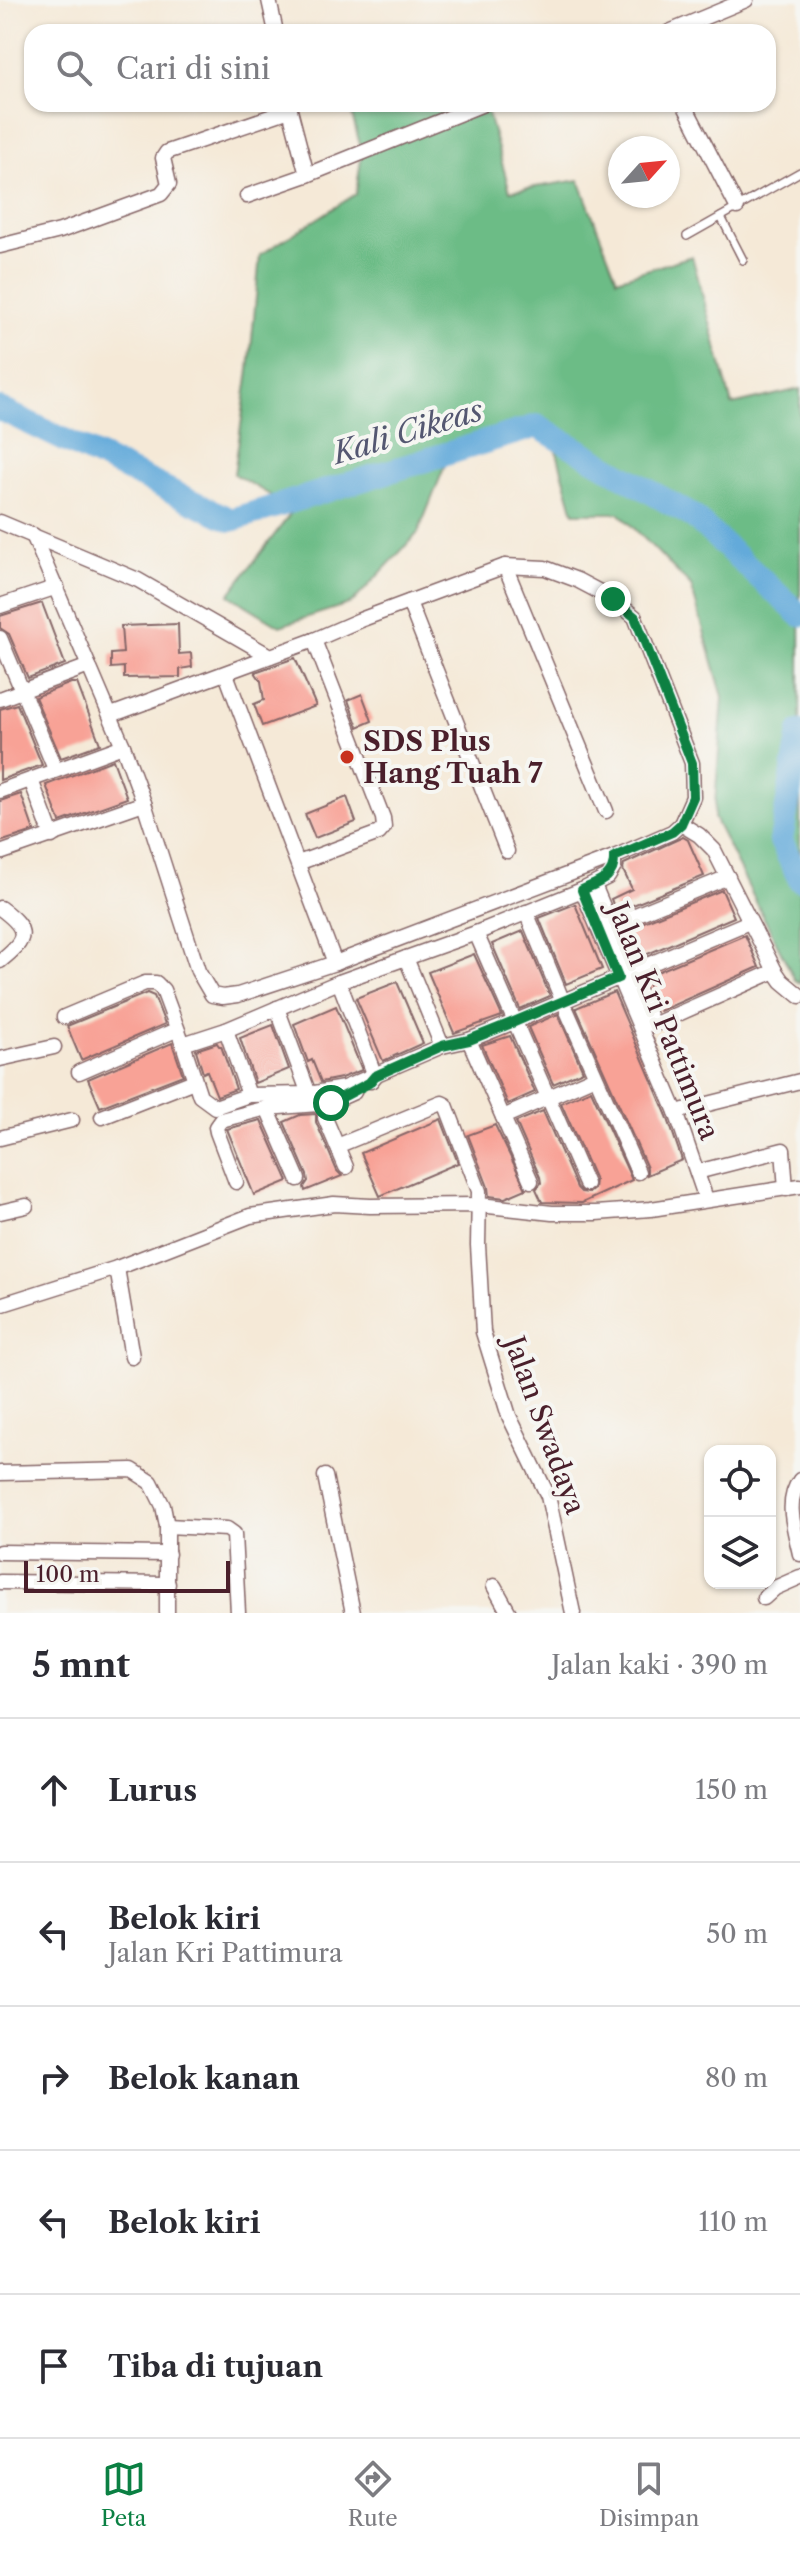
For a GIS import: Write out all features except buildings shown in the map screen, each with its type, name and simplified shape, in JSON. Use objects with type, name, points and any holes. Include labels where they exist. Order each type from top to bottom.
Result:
[{"type":"street","points":[[269,0],[274,24]]},
{"type":"street","points":[[688,24],[746,0]]},
{"type":"street","points":[[0,246],[60,231],[161,194],[169,184],[163,158],[167,152],[276,112]]},
{"type":"street","points":[[291,112],[307,175]]},
{"type":"street","points":[[247,196],[463,112]]},
{"type":"street","points":[[688,112],[737,207]]},
{"type":"street","points":[[0,522],[138,580],[270,656]]},
{"type":"street","points":[[33,535],[111,715],[144,803],[198,971],[212,995],[238,995],[335,963],[614,857],[672,832],[681,824],[693,797],[692,763],[635,617],[613,599],[545,568],[505,566],[111,715]]},
{"type":"street","points":[[505,566],[606,811]]},
{"type":"street","points":[[0,606],[57,587]]},
{"type":"street","points":[[409,602],[507,851]]},
{"type":"street","points":[[0,638],[55,769]]},
{"type":"street","points":[[298,863],[379,833],[384,827],[314,640]]},
{"type":"street","points":[[0,699],[89,666]]},
{"type":"street","points":[[226,674],[335,963]]},
{"type":"street","points":[[2,786],[31,780],[123,746]]},
{"type":"street","points":[[31,780],[52,836]]},
{"type":"street","points":[[0,853],[144,803]]},
{"type":"street","points":[[681,824],[699,835],[714,850],[775,971],[800,996]]},
{"type":"street","points":[[183,1044],[588,888],[608,877],[614,867],[614,857]]},
{"type":"street","points":[[611,925],[728,877]]},
{"type":"street","points":[[588,888],[611,925],[624,975],[653,1025],[775,971]]},
{"type":"street","name":"Jalan Kri Pattimura","points":[[588,888],[676,1112],[706,1199]]},
{"type":"street","points":[[0,908],[17,921],[23,934],[19,946],[0,961]]},
{"type":"street","points":[[526,912],[638,1172]]},
{"type":"street","points":[[64,1017],[151,982],[160,985],[163,990],[200,1096],[215,1107],[249,1095],[309,1094],[344,1088],[442,1046],[469,1040],[565,1006],[624,975],[749,922]]},
{"type":"street","points":[[476,933],[586,1184]]},
{"type":"street","points":[[406,958],[442,1046]]},
{"type":"street","points":[[339,982],[375,1076]]},
{"type":"street","points":[[277,1008],[309,1094]]},
{"type":"street","points":[[79,1072],[176,1030]]},
{"type":"street","points":[[226,1030],[249,1095]]},
{"type":"street","points":[[469,1040],[531,1181]]},
{"type":"street","points":[[0,1059],[54,1047]]},
{"type":"street","points":[[346,1167],[325,1118],[327,1107],[369,1083],[375,1076]]},
{"type":"street","points":[[503,1117],[595,1077]]},
{"type":"street","points":[[102,1117],[194,1081]]},
{"type":"street","points":[[676,1112],[800,1081]]},
{"type":"street","points":[[236,1182],[217,1132],[218,1123],[226,1117],[267,1108],[331,1103]]},
{"type":"street","name":"Jalan Swadaya","points":[[337,1146],[442,1103],[446,1105],[479,1191],[478,1245],[483,1332],[509,1416],[548,1496],[573,1613]]},
{"type":"street","points":[[267,1108],[298,1179]]},
{"type":"street","points":[[0,1138],[72,1120]]},
{"type":"street","name":"Jalan Kri Pattimura","points":[[697,1172],[783,1150],[793,1187]]},
{"type":"street","points":[[0,1305],[117,1268],[250,1216],[334,1204],[480,1205],[552,1213],[596,1213],[651,1209],[793,1187]]},
{"type":"street","points":[[0,1212],[26,1206]]},
{"type":"street","points":[[117,1268],[132,1357]]},
{"type":"street","points":[[0,1473],[132,1470],[151,1482],[163,1506],[167,1526],[167,1613]]},
{"type":"street","points":[[325,1476],[353,1613]]},
{"type":"street","points":[[800,1480],[790,1506],[800,1554]]},
{"type":"street","points":[[167,1526],[227,1529],[234,1534],[238,1613]]},
{"type":"street","points":[[0,1552],[168,1554]]},
{"type":"street","points":[[764,1598],[775,1588],[800,1577]]},
{"type":"street","points":[[0,1582],[168,1584]]},
{"type":"street","points":[[494,1586],[509,1613]]},
{"type":"lane","points":[[687,236],[800,172]]},
{"type":"lane","points":[[721,217],[743,260]]},
{"type":"green space","points":[[351,112],[487,112],[510,191],[579,180],[617,279],[692,256],[732,405],[800,389],[800,983],[795,980],[714,818],[723,697],[691,586],[619,513],[574,513],[548,421],[454,443],[418,533],[352,603],[280,626],[229,595],[294,509],[234,474],[249,370],[260,255],[356,194],[362,152]]},
{"type":"waterway","name":"Kali Cikeas","points":[[0,409],[231,520],[537,426],[694,517],[800,615]]},
{"type":"waterway","name":"Kali Cikeas","points":[[800,732],[781,841],[800,880]]},
{"type":"place","name":"SDS Plus Hang Tuah 7","points":[[347,757]]},
{"type":"route","points":[[331,1103],[369,1083],[375,1076],[442,1046],[469,1040],[618,978],[582,890],[608,877],[614,867],[614,857],[672,832],[681,824],[693,797],[692,763],[635,617],[613,599]]}]
